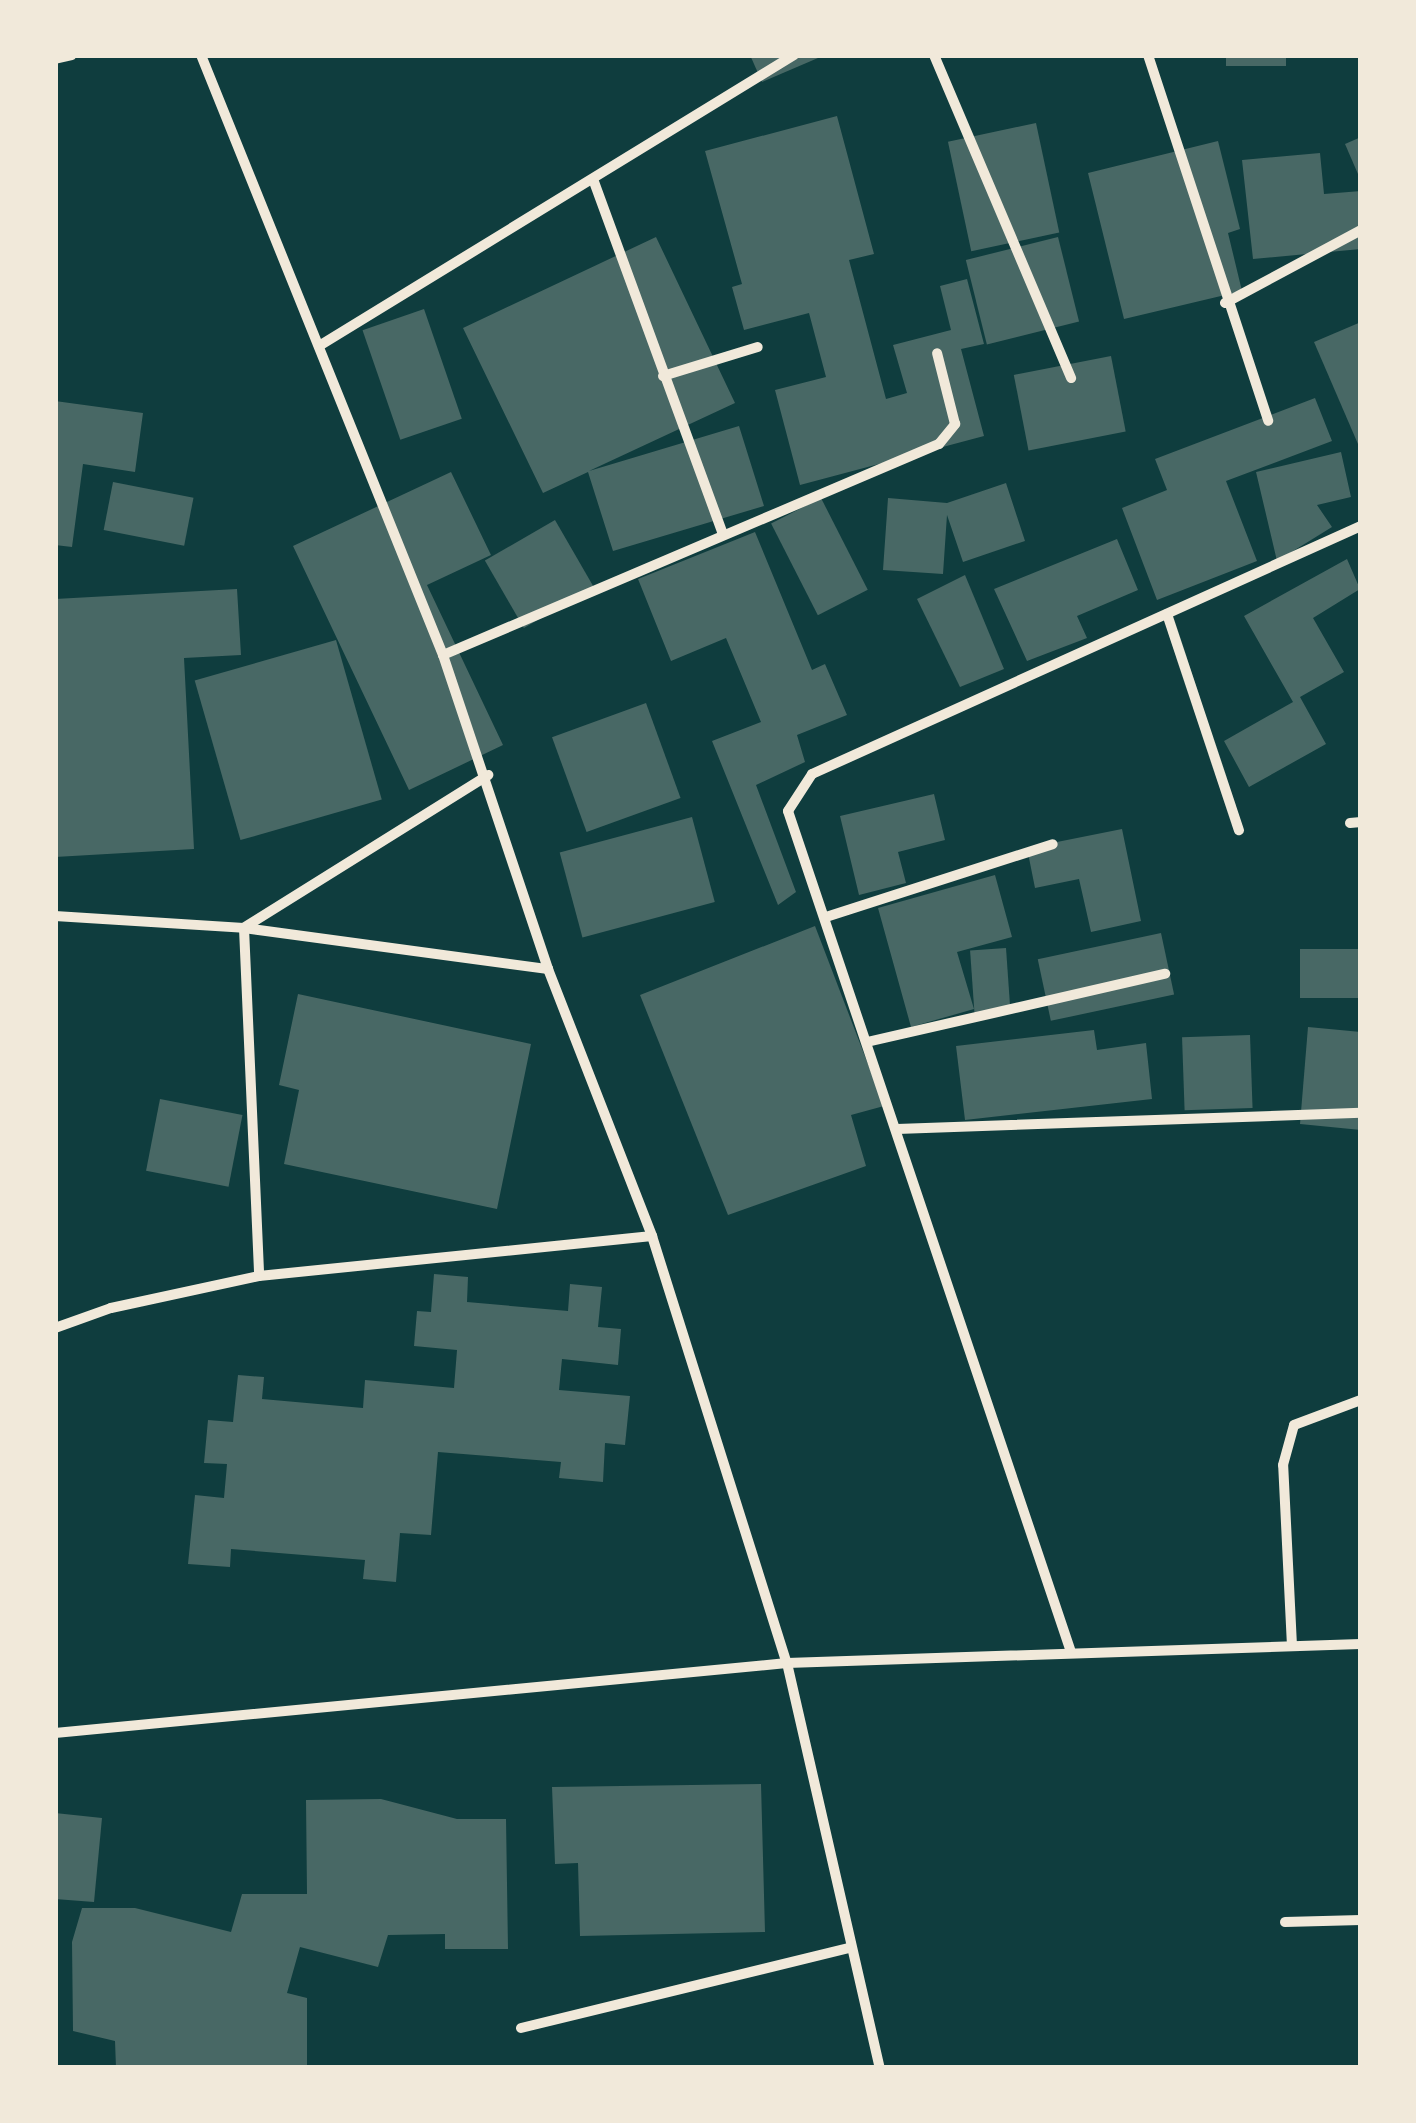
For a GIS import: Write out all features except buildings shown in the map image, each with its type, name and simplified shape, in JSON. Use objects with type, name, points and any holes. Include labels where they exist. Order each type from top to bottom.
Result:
[{"type":"street","points":[[55,59],[72,55]]},
{"type":"street","points":[[201,55],[444,656],[488,775],[548,969],[652,1236],[787,1662],[880,2068]]},
{"type":"street","points":[[319,346],[794,55]]},
{"type":"street","points":[[934,55],[1071,378]]},
{"type":"street","points":[[1148,55],[1225,303],[1268,421]]},
{"type":"street","points":[[593,178],[722,531]]},
{"type":"street","points":[[1225,303],[1361,230]]},
{"type":"street","points":[[663,376],[758,347]]},
{"type":"street","points":[[444,656],[722,531],[950,436],[953,410],[936,353]]},
{"type":"street","points":[[1071,1652],[826,917],[790,833],[788,811],[812,774],[1361,526]]},
{"type":"street","points":[[1168,614],[1240,830]]},
{"type":"street","points":[[244,928],[488,775]]},
{"type":"street","points":[[826,917],[1054,844]]},
{"type":"street","points":[[55,916],[244,928],[548,969]]},
{"type":"street","points":[[244,928],[259,1276]]},
{"type":"street","points":[[868,1042],[1165,974]]},
{"type":"street","points":[[897,1129],[1361,1113]]},
{"type":"street","points":[[55,1328],[148,1299],[259,1276],[652,1236]]},
{"type":"street","points":[[1292,1646],[1283,1465],[1290,1438],[1294,1425],[1361,1400]]},
{"type":"street","points":[[55,1733],[787,1662],[1361,1644]]},
{"type":"street","points":[[1284,1922],[1361,1920]]},
{"type":"street","points":[[521,2028],[850,1948]]}]
